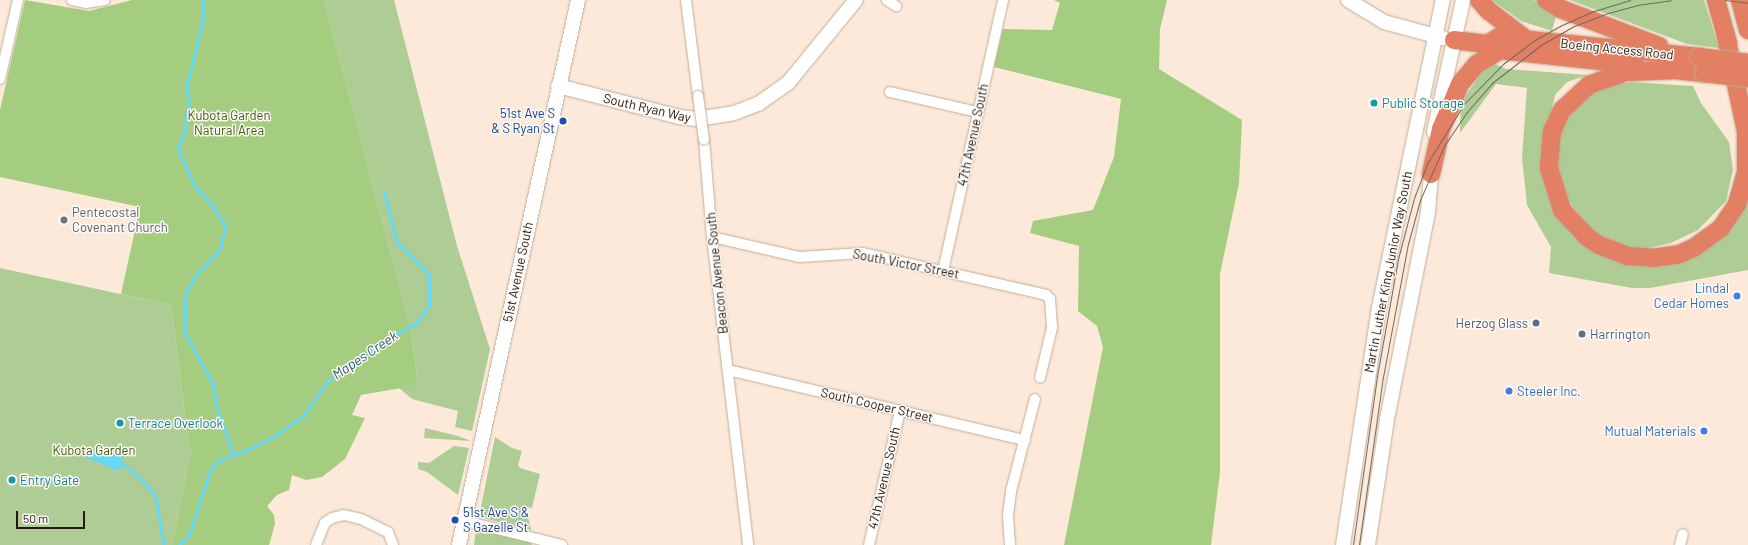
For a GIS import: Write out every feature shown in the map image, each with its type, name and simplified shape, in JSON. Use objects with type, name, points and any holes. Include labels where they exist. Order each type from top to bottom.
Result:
[{"type":"highway","points":[[1479,0],[1489,11],[1528,40]]},
{"type":"highway","points":[[1546,0],[1561,9],[1692,64]]},
{"type":"highway","points":[[1716,0],[1748,111]]},
{"type":"highway","points":[[1740,0],[1748,30]]},
{"type":"highway","points":[[1692,64],[1626,72],[1589,85],[1562,110],[1552,131],[1549,168],[1562,210],[1587,237],[1599,245],[1627,256],[1653,258],[1680,254],[1695,248],[1721,228],[1737,204],[1746,173],[1746,131],[1725,32]]},
{"type":"highway","name":"Boeing Access Road","points":[[1494,47],[1499,37],[1528,40],[1692,64],[1748,78]]},
{"type":"highway","name":"Boeing Access Road","points":[[1454,40],[1494,47],[1692,64],[1748,63]]},
{"type":"highway","points":[[1432,174],[1441,129],[1460,84],[1494,47]]},
{"type":"main road","name":"51st Avenue South","points":[[459,545],[578,0]]},
{"type":"main road","name":"South Ryan Way","points":[[558,86],[680,118],[697,119],[734,114],[758,104],[788,83],[856,0]]},
{"type":"main road","points":[[1348,0],[1384,22],[1435,36]]},
{"type":"main road","name":"Martin Luther King Junior Way South","points":[[1343,545],[1378,308],[1443,0]]},
{"type":"main road","name":"Martin Luther King Junior Way South","points":[[1368,545],[1387,419],[1428,212],[1435,124],[1463,0]]},
{"type":"main road","name":"Boeing Access Road","points":[[1435,36],[1454,40]]},
{"type":"street","points":[[0,79],[18,0]]},
{"type":"street","points":[[72,0],[86,3],[105,0]]},
{"type":"street","name":"Beacon Avenue South","points":[[686,0],[704,140],[712,237],[748,545]]},
{"type":"street","points":[[887,0],[896,6]]},
{"type":"street","name":"47th Avenue South","points":[[943,271],[1003,0]]},
{"type":"street","points":[[890,92],[977,112]]},
{"type":"street","name":"South Victor Street","points":[[712,237],[798,257],[863,253],[1046,296],[1050,299],[1052,328],[1040,378]]},
{"type":"street","name":"South Cooper Street","points":[[728,370],[1025,440]]},
{"type":"street","points":[[1010,545],[1010,498],[1034,398]]},
{"type":"street","name":"47th Avenue South","points":[[869,545],[900,411]]},
{"type":"street","points":[[316,545],[324,525],[332,518],[344,515],[360,519],[388,532],[393,545]]},
{"type":"street","points":[[465,521],[562,545]]},
{"type":"street","points":[[1680,545],[1683,534]]},
{"type":"green space","name":"Kubota Garden Natural Area","points":[[25,0],[89,11],[132,0],[324,0],[411,331],[418,385],[361,395],[352,415],[365,418],[345,459],[322,477],[306,480],[292,475],[289,490],[277,495],[267,506],[274,515],[275,524],[269,545],[172,545],[191,451],[188,439],[171,305],[121,294],[140,207],[0,177],[0,110]]},
{"type":"green space","points":[[324,0],[394,0],[457,246],[490,349],[472,431],[455,427],[458,411],[412,399],[399,388],[418,385],[411,331]]},
{"type":"green space","points":[[1054,0],[1167,0],[1160,29],[1159,69],[1242,120],[1239,183],[1220,274],[1220,472],[1211,545],[1064,545],[1103,347],[1097,326],[1078,311],[1079,246],[1030,233],[1033,221],[1093,210],[1114,157],[1121,99],[994,67],[1003,29],[1052,30],[1060,3]]},
{"type":"green space","points":[[1492,0],[1534,0],[1556,16],[1552,31],[1521,21]]},
{"type":"green space","points":[[1570,0],[1704,0],[1719,48],[1687,44]]},
{"type":"green space","points":[[1495,64],[1506,69],[1588,75],[1567,82],[1555,95],[1544,143],[1543,165],[1602,252],[1689,254],[1748,186],[1748,270],[1650,288],[1632,288],[1549,273],[1551,247],[1527,205],[1522,158],[1527,88],[1496,84],[1460,133],[1461,102],[1487,65]]},
{"type":"green space","points":[[1632,82],[1693,86],[1701,103],[1729,142],[1733,170],[1726,201],[1698,230],[1671,243],[1644,249],[1622,245],[1594,232],[1565,197],[1558,180],[1556,137],[1575,104],[1607,85]]},
{"type":"green space","name":"Kubota Garden","points":[[0,268],[171,305],[188,439],[191,451],[172,545],[0,545]]},
{"type":"green space","points":[[425,428],[458,436],[471,441],[424,438]]},
{"type":"green space","points":[[495,437],[512,448],[522,451],[518,465],[520,468],[540,474],[532,508],[526,507],[531,530],[479,517]]},
{"type":"green space","points":[[454,446],[469,448],[458,495],[427,472],[418,469],[418,462],[429,463]]},
{"type":"green space","points":[[476,530],[531,542],[532,545],[474,545]]},
{"type":"water","points":[[110,450],[123,454],[121,468],[118,471],[85,457],[86,453]]},
{"type":"waterway","points":[[203,0],[204,17],[187,88],[189,103],[185,132],[178,149],[195,186],[212,204],[226,227],[220,250],[197,275],[186,293],[185,333],[213,383],[217,408],[234,454]]},
{"type":"waterway","name":"Mapes Creek","points":[[178,545],[189,536],[209,474],[217,461],[245,451],[275,436],[303,416],[328,381],[390,338],[417,323],[429,305],[429,275],[397,243],[384,194]]},
{"type":"waterway","points":[[122,463],[145,483],[156,497],[164,545]]},
{"type":"tram line","points":[[1353,545],[1377,376],[1398,259],[1414,198],[1428,162],[1464,104],[1503,64],[1533,41],[1562,25],[1591,12],[1630,0]]},
{"type":"tram line","points":[[1359,545],[1383,377],[1408,244],[1420,200],[1444,146],[1466,113],[1492,83],[1541,45],[1574,26],[1608,13],[1637,5],[1671,0]]},
{"type":"tram line","points":[[1725,0],[1748,3]]},
{"type":"place","name":"Public Storage","points":[[1374,103]]},
{"type":"place","name":"51st Ave S & S Ryan St","points":[[563,121]]},
{"type":"place","name":"Pentecostal Covenant Church","points":[[64,220]]},
{"type":"place","name":"Lindal Cedar Homes","points":[[1737,296]]},
{"type":"place","name":"Herzog Glass","points":[[1536,323]]},
{"type":"place","name":"Harrington","points":[[1582,334]]},
{"type":"place","name":"Steeler Inc.","points":[[1509,391]]},
{"type":"place","name":"Terrace Overlook","points":[[120,423]]},
{"type":"place","name":"Mutual Materials","points":[[1704,431]]},
{"type":"place","name":"Entry Gate","points":[[12,480]]},
{"type":"place","name":"51st Ave S & S Gazelle St","points":[[455,520]]}]
